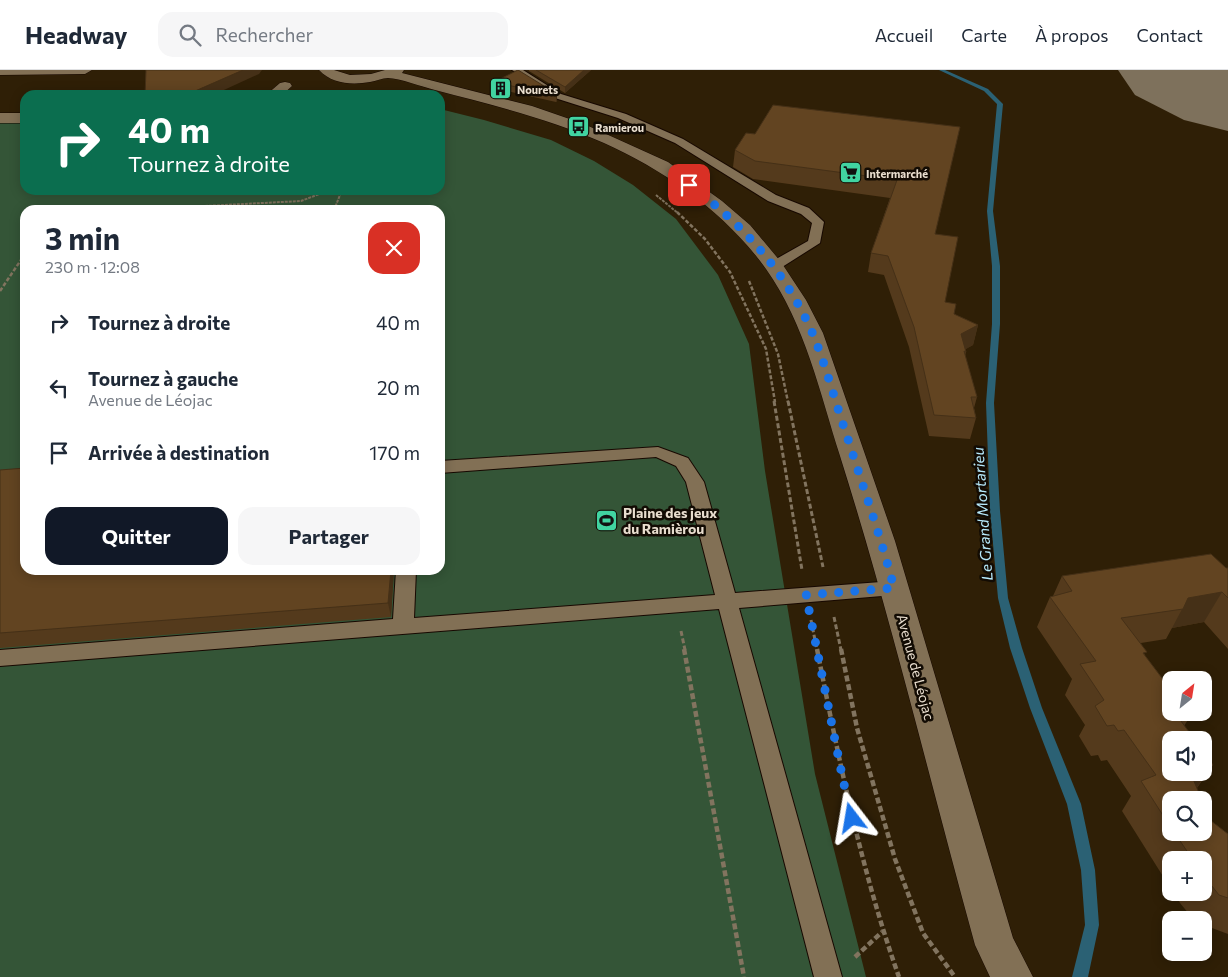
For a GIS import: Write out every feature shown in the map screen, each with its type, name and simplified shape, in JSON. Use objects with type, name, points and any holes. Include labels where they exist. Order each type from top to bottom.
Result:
[{"type":"main road","points":[[0,71],[85,70]]},
{"type":"main road","points":[[326,70],[330,75],[348,79],[370,78],[394,72]]},
{"type":"main road","name":"Avenue de Léojac","points":[[394,72],[536,112],[614,142],[662,166],[716,205],[743,230],[760,269],[796,300],[812,333],[881,541],[995,945],[1012,977]]},
{"type":"main road","points":[[280,90],[285,86]]},
{"type":"main road","points":[[0,118],[20,118]]},
{"type":"lane","points":[[518,70],[558,96],[622,116],[679,141],[700,152],[772,198],[805,211],[818,222],[814,243],[760,269]]},
{"type":"lane","points":[[445,467],[658,452],[682,462],[695,482],[828,977]]},
{"type":"lane","points":[[403,627],[406,575]]},
{"type":"lane","points":[[0,658],[894,588]]},
{"type":"path","points":[[650,190],[677,212],[705,239],[730,272],[766,348],[806,595],[843,780],[882,932],[899,977]]},
{"type":"path","points":[[225,205],[301,201],[317,195]]},
{"type":"path","points":[[0,291],[20,261]]},
{"type":"path","points":[[760,269],[857,728],[895,859],[923,932],[955,977]]},
{"type":"path","points":[[677,605],[744,977]]},
{"type":"path","points":[[848,964],[882,932]]},
{"type":"green space","name":"Plaine des jeux du Ramièrou","points":[[445,110],[551,140],[594,161],[633,185],[676,219],[718,275],[749,344],[765,471],[815,774],[866,977],[0,977],[0,123],[20,123],[20,195],[445,195]]},
{"type":"building","points":[[146,70],[243,70],[197,90],[145,90]]},
{"type":"building","points":[[518,70],[557,94],[556,96],[494,82]]},
{"type":"building","points":[[536,70],[584,70],[565,87]]},
{"type":"building","points":[[773,105],[960,127],[935,234],[958,237],[945,302],[956,304],[954,314],[978,325],[961,334],[977,397],[971,397],[976,418],[934,415],[914,327],[888,256],[871,253],[897,180],[755,161],[735,150],[746,133],[755,134]]},
{"type":"building","points":[[20,468],[20,575],[391,575],[388,603],[0,633],[0,470]]},
{"type":"building","points":[[1211,554],[1228,568],[1228,598],[1222,592],[1188,598],[1183,609],[1121,618],[1147,652],[1143,653],[1162,678],[1162,721],[1181,721],[1188,731],[1162,731],[1162,781],[1194,781],[1198,791],[1162,791],[1162,814],[1141,781],[1156,775],[1124,730],[1118,731],[1114,725],[1107,726],[1095,706],[1104,700],[1080,664],[1096,661],[1050,597],[1072,591],[1062,576]]},
{"type":"building","points":[[1212,822],[1228,834],[1228,898],[1219,895],[1212,886],[1212,851],[1187,851],[1180,841],[1212,841]]},
{"type":"waterway","name":"Le Grand Mortarieu","points":[[941,70],[986,90],[1000,104],[990,211],[996,266],[996,324],[990,403],[995,511],[1003,598],[1016,648],[1036,708],[1074,804],[1088,870],[1092,925],[1080,977]]},
{"type":"taxiway","points":[[1216,89],[1228,94]]},
{"type":"runway","points":[[1177,70],[1228,94]]},
{"type":"place","name":"Nourets","points":[[501,89]]},
{"type":"place","name":"Ramierou","points":[[579,127]]},
{"type":"place","name":"Intermarché","points":[[850,173]]},
{"type":"place","name":"Plaine des jeux du Ramièrou","points":[[607,520]]},
{"type":"route","points":[[689,185],[716,205],[758,246],[774,266],[796,300],[812,333],[881,541],[894,588],[806,595],[852,818]]}]
